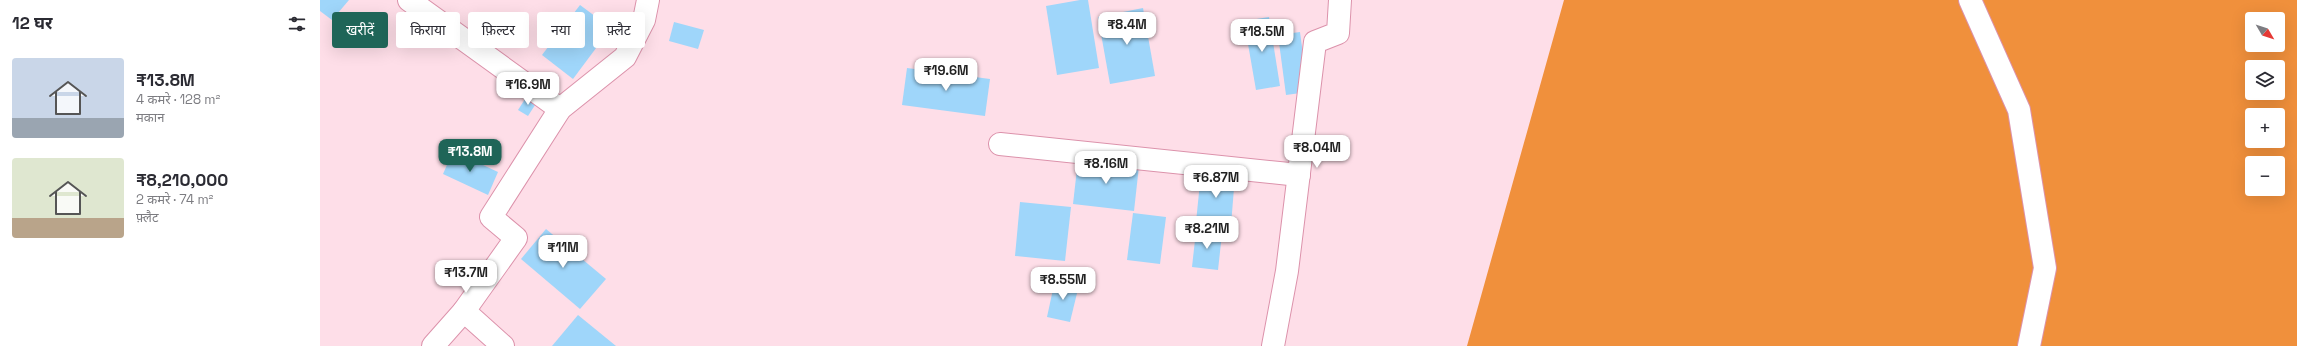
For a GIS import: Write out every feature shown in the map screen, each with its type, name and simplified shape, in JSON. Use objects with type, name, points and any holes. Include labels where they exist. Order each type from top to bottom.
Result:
[{"type":"street","points":[[409,0],[560,109]]},
{"type":"street","points":[[433,346],[464,311],[516,238],[491,217],[560,109],[625,57],[644,20],[648,0]]},
{"type":"street","points":[[1273,346],[1287,271],[1315,42],[1338,33],[1340,0]]},
{"type":"street","points":[[1970,0],[2019,110],[2045,268],[2029,346]]},
{"type":"street","points":[[1000,144],[1299,175]]},
{"type":"street","points":[[464,311],[503,346]]},
{"type":"shaded area","points":[[1564,0],[2297,0],[2297,346],[1467,346]]},
{"type":"building","points":[[320,0],[349,0],[339,12],[332,12],[332,20],[320,11]]},
{"type":"building","points":[[1088,0],[1099,68],[1057,75],[1046,6]]},
{"type":"building","points":[[580,5],[593,15],[593,48],[596,48],[573,79],[542,55],[547,48],[585,48],[585,12],[575,12]]},
{"type":"building","points":[[1143,8],[1155,76],[1110,84],[1098,17]]},
{"type":"building","points":[[1269,17],[1280,86],[1256,90],[1244,21]]},
{"type":"building","points":[[674,22],[704,30],[698,49],[669,41]]},
{"type":"building","points":[[1300,32],[1308,92],[1286,95],[1278,35]]},
{"type":"building","points":[[907,68],[990,79],[985,116],[902,105]]},
{"type":"building","points":[[527,96],[537,102],[528,116],[518,110]]},
{"type":"building","points":[[453,151],[498,172],[488,195],[443,174]]},
{"type":"building","points":[[1078,160],[1139,166],[1134,211],[1073,204]]},
{"type":"building","points":[[1201,173],[1235,176],[1231,225],[1196,222]]},
{"type":"building","points":[[1020,202],[1071,207],[1065,261],[1015,256]]},
{"type":"building","points":[[1133,213],[1166,217],[1160,264],[1127,260]]},
{"type":"building","points":[[546,229],[606,279],[580,309],[521,259]]},
{"type":"building","points":[[1196,231],[1222,234],[1218,270],[1192,267]]},
{"type":"building","points":[[1055,280],[1079,285],[1070,322],[1047,317]]},
{"type":"building","points":[[578,315],[616,346],[552,346]]}]
